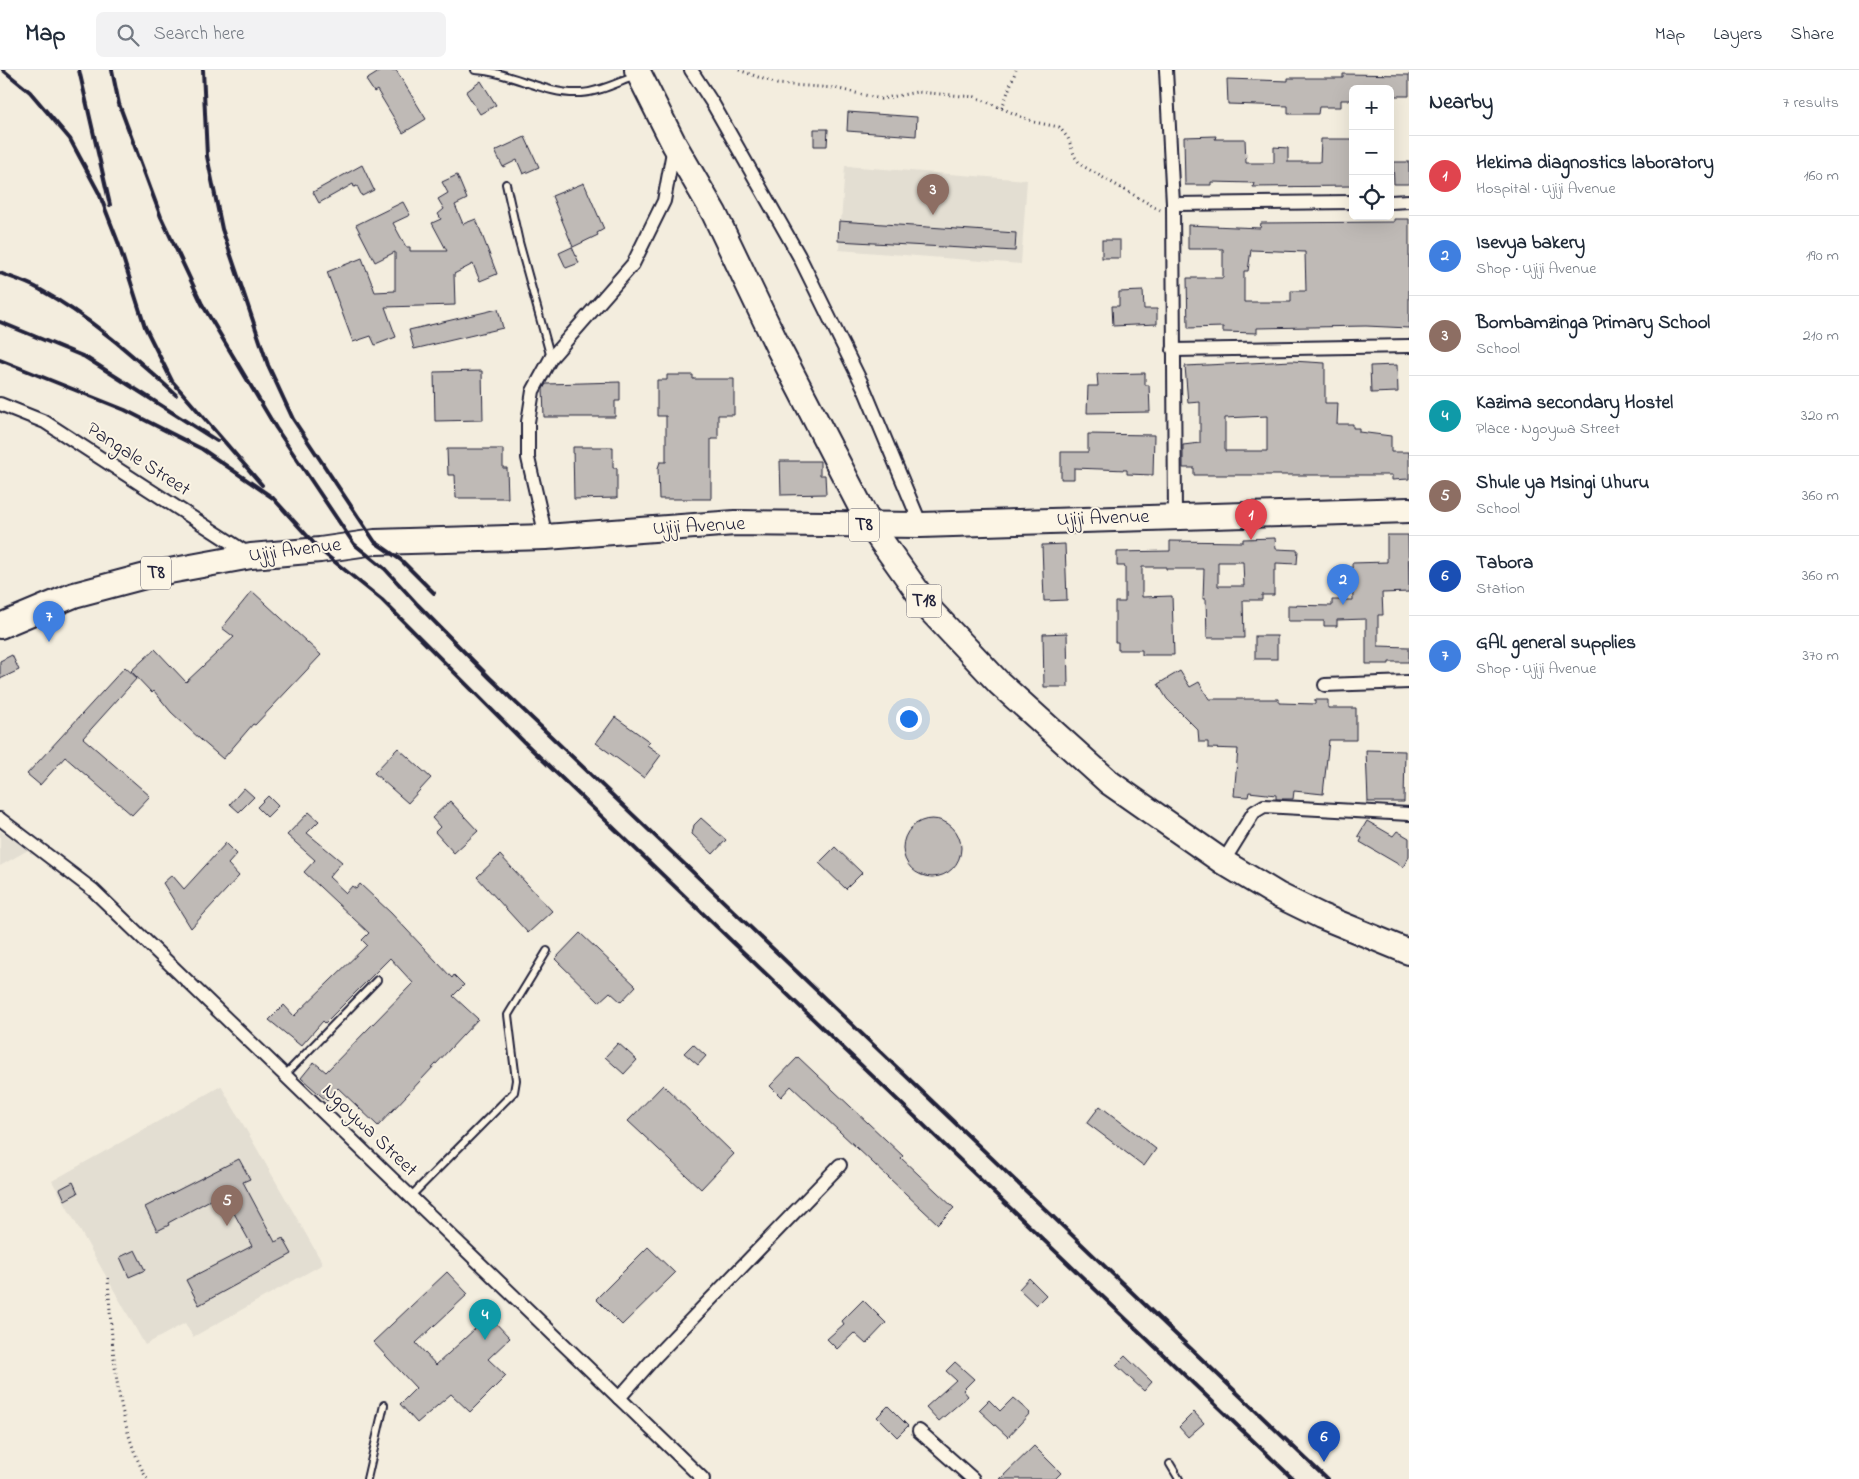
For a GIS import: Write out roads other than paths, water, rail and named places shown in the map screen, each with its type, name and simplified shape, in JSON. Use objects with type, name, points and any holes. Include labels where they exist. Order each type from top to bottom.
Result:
[{"type":"highway","name":"T18","points":[[638,72],[674,144],[714,213],[779,349],[870,525],[932,612],[999,683],[1110,783],[1222,862],[1295,904],[1409,952]]},
{"type":"highway","name":"Ujiji Avenue","points":[[0,626],[74,595],[153,574],[251,556],[320,550],[375,542],[546,537],[735,524],[921,524],[1409,510]]},
{"type":"street","points":[[691,70],[713,104],[798,256],[863,386],[921,524]]},
{"type":"street","points":[[1166,70],[1172,210],[1175,516]]},
{"type":"street","points":[[546,537],[528,458],[528,422],[532,391],[551,358],[633,264],[664,201],[674,144]]},
{"type":"street","points":[[1394,202],[1409,201]]},
{"type":"street","points":[[1172,210],[1349,202]]},
{"type":"street","points":[[1173,350],[1409,346]]},
{"type":"street","name":"Pangale Street","points":[[0,404],[45,422],[251,556]]},
{"type":"street","points":[[1325,685],[1409,682]]},
{"type":"street","points":[[1222,862],[1254,812],[1264,806],[1409,814]]},
{"type":"street","name":"Ngoywa Street","points":[[0,819],[93,890],[703,1479]]},
{"type":"street","points":[[619,1398],[655,1357],[840,1165]]},
{"type":"street","points":[[919,1431],[972,1479]]},
{"type":"lane","points":[[476,70],[508,75],[540,87],[580,93],[598,90],[638,72]]},
{"type":"lane","points":[[506,184],[519,242],[551,358]]},
{"type":"lane","points":[[410,1197],[511,1097],[516,1080],[508,1014],[547,951]]},
{"type":"lane","points":[[284,1076],[377,980]]},
{"type":"lane","points":[[366,1479],[384,1405]]},
{"type":"lane","points":[[1170,1464],[1179,1479]]},
{"type":"railway","points":[[3,70],[30,92],[70,139],[99,193],[118,242],[145,327],[172,381],[262,485]]},
{"type":"railway","points":[[79,70],[110,205]]},
{"type":"railway","points":[[112,70],[119,104],[161,217],[202,304],[276,428],[354,544],[385,569],[490,678],[1327,1479]]},
{"type":"railway","points":[[203,70],[207,156],[222,229],[268,365],[293,419],[375,542],[401,560],[434,593]]},
{"type":"railway","points":[[0,273],[25,282],[76,312],[128,352],[176,395]]},
{"type":"railway","points":[[0,322],[85,357],[217,441]]},
{"type":"railway","points":[[0,360],[125,410],[202,449],[273,498],[320,550],[382,600],[524,742],[1293,1479]]},
{"type":"place","name":"Bombamzinga Primary School","points":[[933,215]]},
{"type":"place","name":"Hekima diagnostics laboratory","points":[[1251,540]]},
{"type":"place","name":"Isevya bakery","points":[[1343,605]]},
{"type":"place","name":"GAL general supplies","points":[[49,642]]},
{"type":"place","name":"Shule ya Msingi Uhuru","points":[[227,1226]]},
{"type":"place","name":"Kazima secondary Hostel","points":[[485,1340]]},
{"type":"place","name":"Tabora","points":[[1324,1462]]}]
